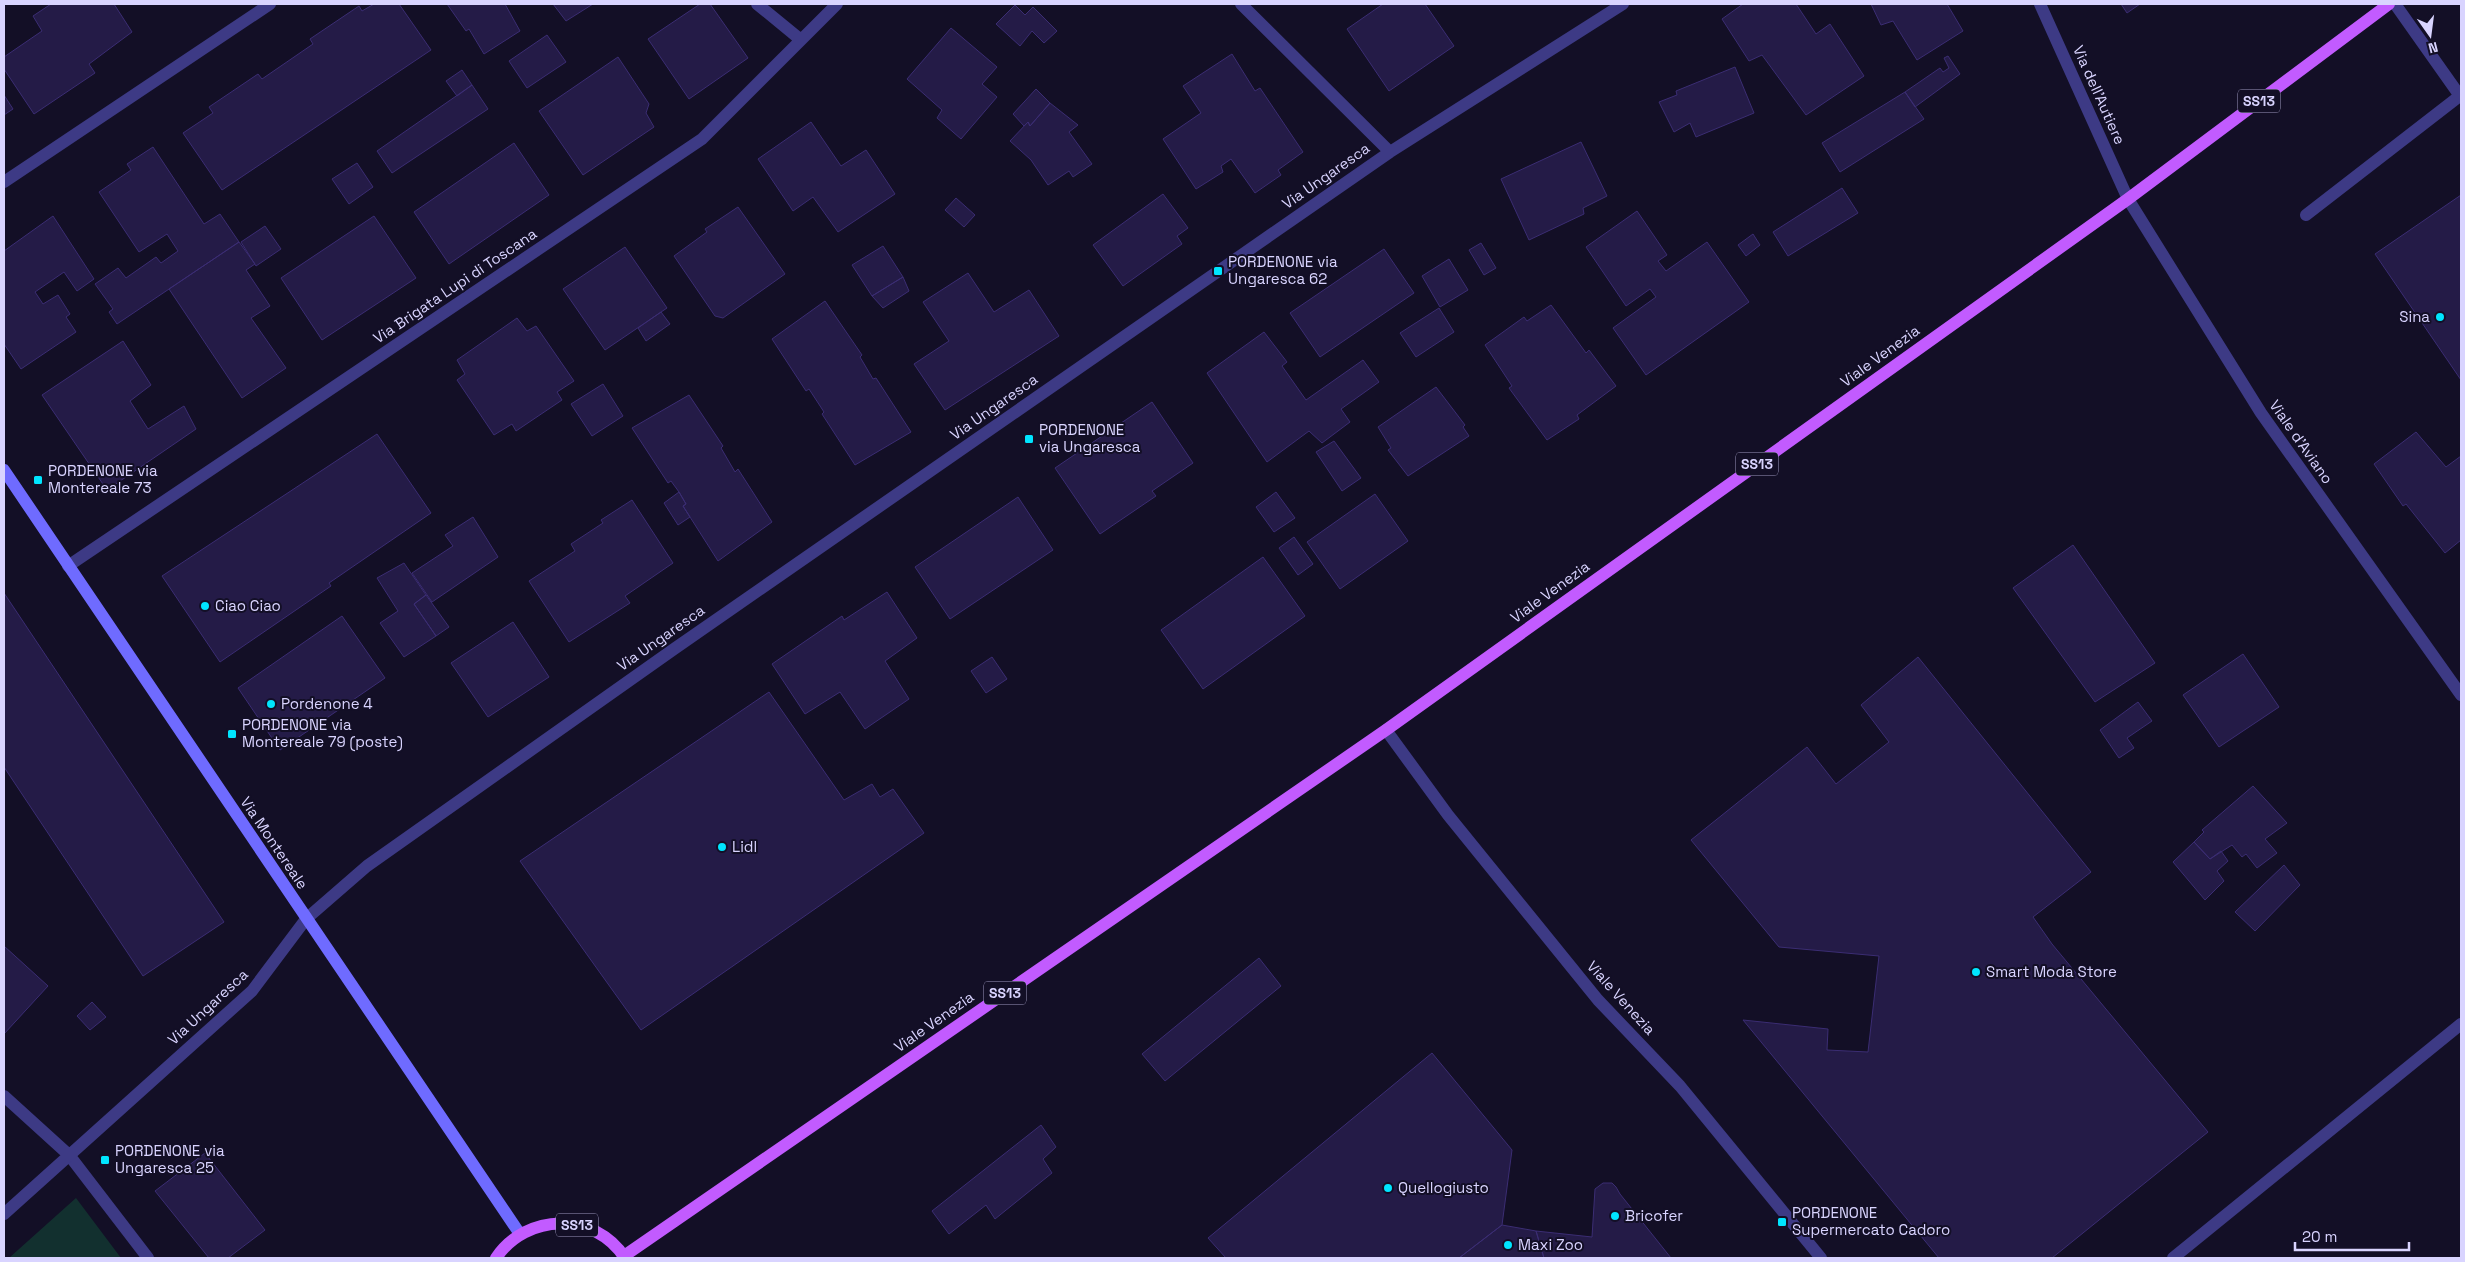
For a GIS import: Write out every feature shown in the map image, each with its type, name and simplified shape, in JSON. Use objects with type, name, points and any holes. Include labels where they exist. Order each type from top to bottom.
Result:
[{"type":"main road","name":"Viale Venezia","points":[[496,1258],[503,1248],[520,1234],[542,1225],[565,1223],[588,1228],[608,1239],[624,1257],[1386,730],[2128,199],[2389,4]]},
{"type":"main road","name":"Via Montereale","points":[[4,470],[520,1234]]},
{"type":"street","points":[[4,182],[270,4]]},
{"type":"street","points":[[757,4],[800,40]]},
{"type":"street","name":"Via Brigata Lupi di Toscana","points":[[68,566],[702,139],[837,4]]},
{"type":"street","name":"Via Ungaresca","points":[[1241,4],[1390,152]]},
{"type":"street","name":"Via Ungaresca","points":[[4,1214],[252,991],[306,919],[367,866],[674,649],[1390,152],[1623,4]]},
{"type":"street","name":"Via dell'Autiere","points":[[2040,4],[2128,199]]},
{"type":"street","points":[[2306,215],[2461,95],[2395,4]]},
{"type":"street","name":"Viale d'Aviano","points":[[2128,199],[2261,413],[2461,695]]},
{"type":"street","name":"Viale Venezia","points":[[1386,730],[1448,815],[1598,1000],[1680,1086],[1822,1258]]},
{"type":"street","points":[[2173,1258],[2461,1024]]},
{"type":"street","points":[[4,1096],[69,1155],[148,1258]]},
{"type":"green space","points":[[76,1198],[121,1258],[9,1258]]},
{"type":"building","points":[[51,4],[114,4],[132,32],[89,64],[95,73],[34,114],[4,69],[4,57],[42,31],[33,16]]},
{"type":"building","points":[[374,4],[399,4],[431,50],[222,190],[183,133],[213,113],[209,107],[258,74],[262,79],[313,44],[310,39],[359,6],[362,11]]},
{"type":"building","points":[[447,4],[505,4],[520,31],[484,54],[469,29],[466,31]]},
{"type":"building","points":[[553,4],[593,4],[566,21]]},
{"type":"building","points":[[700,4],[710,4],[748,58],[689,99],[648,39]]},
{"type":"building","points":[[1383,4],[1425,4],[1454,46],[1389,91],[1347,29]]},
{"type":"building","points":[[1743,4],[1796,4],[1816,34],[1830,24],[1864,76],[1806,115],[1762,55],[1749,61],[1722,19]]},
{"type":"building","points":[[1871,4],[1947,4],[1963,31],[1917,60],[1893,21],[1881,25]]},
{"type":"building","points":[[2121,4],[2140,4],[2127,13]]},
{"type":"building","points":[[1015,5],[1025,15],[1033,7],[1057,31],[1044,43],[1032,31],[1020,46],[996,24]]},
{"type":"building","points":[[951,28],[997,67],[982,84],[997,97],[961,139],[937,118],[942,110],[907,79]]},
{"type":"building","points":[[547,35],[566,62],[527,88],[509,61]]},
{"type":"building","points":[[1232,54],[1255,91],[1260,88],[1303,152],[1278,170],[1281,175],[1255,193],[1231,159],[1221,166],[1223,172],[1196,189],[1163,139],[1201,113],[1183,86]]},
{"type":"building","points":[[1948,56],[1960,74],[1915,107],[1905,92],[1940,68],[1943,72],[1949,68],[1944,58]]},
{"type":"building","points":[[618,57],[649,104],[646,113],[654,127],[583,175],[539,111]]},
{"type":"building","points":[[1735,67],[1754,113],[1696,137],[1690,123],[1674,132],[1659,102],[1677,95],[1676,91]]},
{"type":"building","points":[[462,70],[472,85],[457,96],[446,81]]},
{"type":"building","points":[[472,85],[488,109],[392,173],[377,151]]},
{"type":"building","points":[[1036,89],[1050,103],[1030,126],[1028,122],[1024,126],[1013,114]]},
{"type":"building","points":[[1905,92],[1924,119],[1840,172],[1822,143]]},
{"type":"building","points":[[4,95],[13,109],[4,115]]},
{"type":"building","points":[[1050,103],[1078,125],[1069,132],[1092,164],[1073,177],[1069,171],[1048,185],[1031,160],[1010,141],[1028,122],[1030,126]]},
{"type":"building","points":[[811,122],[841,166],[866,150],[895,194],[838,232],[813,197],[793,211],[758,159]]},
{"type":"building","points":[[1581,142],[1607,196],[1583,208],[1584,214],[1529,240],[1501,179]]},
{"type":"building","points":[[514,143],[549,195],[449,264],[414,212]]},
{"type":"building","points":[[153,147],[204,224],[220,214],[239,242],[117,324],[109,312],[113,309],[95,284],[118,268],[126,278],[156,257],[161,263],[178,251],[167,234],[139,252],[99,192],[131,170],[127,164]]},
{"type":"building","points":[[357,163],[373,187],[349,204],[332,179]]},
{"type":"building","points":[[1842,188],[1858,213],[1788,256],[1773,232]]},
{"type":"building","points":[[1163,194],[1188,228],[1177,236],[1182,244],[1123,286],[1093,245]]},
{"type":"building","name":"Sina","points":[[2461,195],[2461,380],[2375,254]]},
{"type":"building","points":[[956,198],[975,215],[964,227],[945,210]]},
{"type":"building","points":[[738,207],[785,274],[723,318],[715,316],[674,256],[707,232],[705,229]]},
{"type":"building","points":[[1637,211],[1667,255],[1658,261],[1666,271],[1707,242],[1749,302],[1646,375],[1613,328],[1656,297],[1650,289],[1626,306],[1586,247]]},
{"type":"building","points":[[53,216],[94,279],[77,291],[64,272],[35,292],[43,304],[58,295],[70,314],[66,317],[76,332],[21,369],[4,344],[4,251]]},
{"type":"building","points":[[374,216],[416,278],[322,340],[281,278]]},
{"type":"building","points":[[265,226],[281,249],[256,266],[241,242]]},
{"type":"building","points":[[1753,234],[1760,245],[1746,256],[1738,245]]},
{"type":"building","points":[[239,242],[255,264],[246,270],[270,306],[251,318],[286,368],[242,398],[169,289]]},
{"type":"building","points":[[1481,243],[1496,268],[1484,275],[1469,250]]},
{"type":"building","points":[[883,246],[903,277],[872,296],[852,265]]},
{"type":"building","points":[[625,247],[667,308],[605,350],[563,289]]},
{"type":"building","points":[[1384,249],[1414,293],[1320,357],[1290,313]]},
{"type":"building","points":[[1449,259],[1468,290],[1440,307],[1422,276]]},
{"type":"building","points":[[968,273],[994,312],[1029,290],[1059,336],[945,410],[914,364],[949,341],[923,302]]},
{"type":"building","points":[[903,277],[909,291],[883,308],[872,296]]},
{"type":"building","points":[[825,301],[862,355],[860,357],[873,379],[876,378],[911,432],[855,465],[822,414],[824,412],[809,389],[806,391],[772,339]]},
{"type":"building","points":[[1551,305],[1586,353],[1589,350],[1616,386],[1577,415],[1579,419],[1547,440],[1509,388],[1512,386],[1485,345],[1524,317],[1527,321]]},
{"type":"building","points":[[1439,308],[1454,332],[1416,357],[1400,333]]},
{"type":"building","points":[[661,312],[670,324],[646,341],[638,328]]},
{"type":"building","points":[[517,318],[527,331],[536,326],[574,381],[557,392],[562,400],[516,431],[512,424],[494,435],[457,380],[465,374],[457,360]]},
{"type":"building","points":[[1264,332],[1287,362],[1282,366],[1306,400],[1363,360],[1379,382],[1341,409],[1350,422],[1322,443],[1309,431],[1267,462],[1207,373]]},
{"type":"building","points":[[123,341],[151,385],[130,401],[148,429],[184,406],[196,429],[107,490],[42,395]]},
{"type":"building","points":[[603,384],[623,416],[592,436],[571,404]]},
{"type":"building","points":[[1436,387],[1465,425],[1463,427],[1469,436],[1408,476],[1388,450],[1391,448],[1378,427]]},
{"type":"building","points":[[689,395],[723,446],[721,448],[735,472],[738,469],[772,522],[718,561],[683,506],[686,504],[679,492],[671,481],[668,483],[632,428]]},
{"type":"building","points":[[1152,402],[1193,463],[1152,491],[1156,496],[1100,534],[1055,468]]},
{"type":"building","points":[[2416,432],[2446,467],[2461,456],[2461,540],[2445,553],[2406,504],[2403,506],[2374,464]]},
{"type":"building","points":[[377,434],[431,513],[329,583],[331,586],[220,662],[162,576]]},
{"type":"building","points":[[1334,441],[1361,478],[1342,491],[1316,452]]},
{"type":"building","points":[[679,492],[686,504],[683,506],[690,517],[678,525],[664,503]]},
{"type":"building","points":[[1276,492],[1295,518],[1274,532],[1256,507]]},
{"type":"building","points":[[1375,494],[1408,541],[1340,589],[1307,542]]},
{"type":"building","points":[[1018,497],[1053,550],[950,619],[915,567]]},
{"type":"building","points":[[632,500],[673,563],[625,596],[630,603],[569,642],[529,581],[575,551],[571,544],[603,523],[601,520]]},
{"type":"building","points":[[473,517],[498,557],[432,602],[412,573],[453,546],[445,535]]},
{"type":"building","points":[[1294,537],[1313,564],[1298,575],[1279,548]]},
{"type":"building","points":[[2073,545],[2155,663],[2095,702],[2013,588]]},
{"type":"building","points":[[1263,557],[1305,616],[1203,689],[1161,630]]},
{"type":"building","points":[[404,563],[426,595],[414,604],[436,636],[404,657],[380,623],[398,611],[377,578]]},
{"type":"building","points":[[887,592],[917,638],[885,661],[909,699],[865,729],[840,692],[805,714],[772,664],[842,616],[844,620]]},
{"type":"building","points":[[4,593],[224,922],[143,976],[4,767]]},
{"type":"building","points":[[426,595],[449,627],[436,636],[414,604]]},
{"type":"building","points":[[342,616],[385,678],[280,750],[238,688]]},
{"type":"building","points":[[513,622],[549,677],[488,717],[451,663]]},
{"type":"building","points":[[2243,654],[2279,707],[2219,747],[2183,695]]},
{"type":"building","points":[[992,657],[1007,679],[986,693],[971,671]]},
{"type":"building","name":"Smart Moda Store","points":[[1918,657],[2091,872],[2033,917],[2052,944],[2208,1132],[2052,1258],[1939,1258],[1743,1020],[1828,1029],[1827,1050],[1868,1052],[1879,956],[1779,947],[1691,840],[1807,747],[1836,784],[1889,742],[1861,705]]},
{"type":"building","name":"Lidl","points":[[769,692],[844,800],[872,784],[880,797],[893,789],[924,833],[641,1030],[520,861]]},
{"type":"building","points":[[2138,702],[2152,721],[2127,738],[2134,748],[2119,758],[2100,730]]},
{"type":"building","points":[[2253,786],[2287,823],[2265,839],[2277,853],[2257,868],[2246,854],[2242,857],[2232,845],[2210,859],[2194,842],[2204,832],[2202,830]]},
{"type":"building","points":[[2194,842],[2210,859],[2221,851],[2228,861],[2217,871],[2224,881],[2205,900],[2173,862]]},
{"type":"building","points":[[2284,865],[2300,885],[2255,931],[2235,912]]},
{"type":"building","points":[[4,946],[48,986],[4,1034]]},
{"type":"building","points":[[1259,958],[1281,986],[1165,1081],[1142,1054]]},
{"type":"building","points":[[92,1002],[106,1017],[90,1030],[77,1016]]},
{"type":"building","name":"Quellogiusto","points":[[1432,1053],[1512,1150],[1502,1225],[1459,1258],[1226,1258],[1208,1238]]},
{"type":"building","points":[[1041,1125],[1056,1147],[1043,1159],[1052,1173],[995,1219],[986,1205],[949,1234],[932,1211]]},
{"type":"building","points":[[205,1153],[265,1230],[228,1258],[209,1258],[155,1191]]},
{"type":"building","name":"Bricofer","points":[[1603,1183],[1612,1183],[1616,1187],[1671,1258],[1544,1258],[1536,1231],[1592,1237],[1595,1189]]},
{"type":"building","name":"Maxi Zoo","points":[[1502,1225],[1536,1231],[1544,1258],[1459,1258]]},
{"type":"place","name":"PORDENONE via Ungaresca 62","points":[[1218,271]]},
{"type":"place","name":"Sina","points":[[2440,317]]},
{"type":"place","name":"PORDENONE via Ungaresca","points":[[1029,439]]},
{"type":"place","name":"PORDENONE via Montereale 73","points":[[38,480]]},
{"type":"place","name":"Ciao Ciao","points":[[205,606]]},
{"type":"place","name":"Pordenone 4","points":[[271,704]]},
{"type":"place","name":"PORDENONE via Montereale 79 (poste)","points":[[232,734]]},
{"type":"place","name":"Lidl","points":[[722,847]]},
{"type":"place","name":"Smart Moda Store","points":[[1976,972]]},
{"type":"place","name":"PORDENONE via Ungaresca 25","points":[[105,1160]]},
{"type":"place","name":"Quellogiusto","points":[[1388,1188]]},
{"type":"place","name":"Bricofer","points":[[1615,1216]]},
{"type":"place","name":"PORDENONE Supermercato Cadoro","points":[[1782,1222]]},
{"type":"place","name":"Maxi Zoo","points":[[1508,1245]]}]
